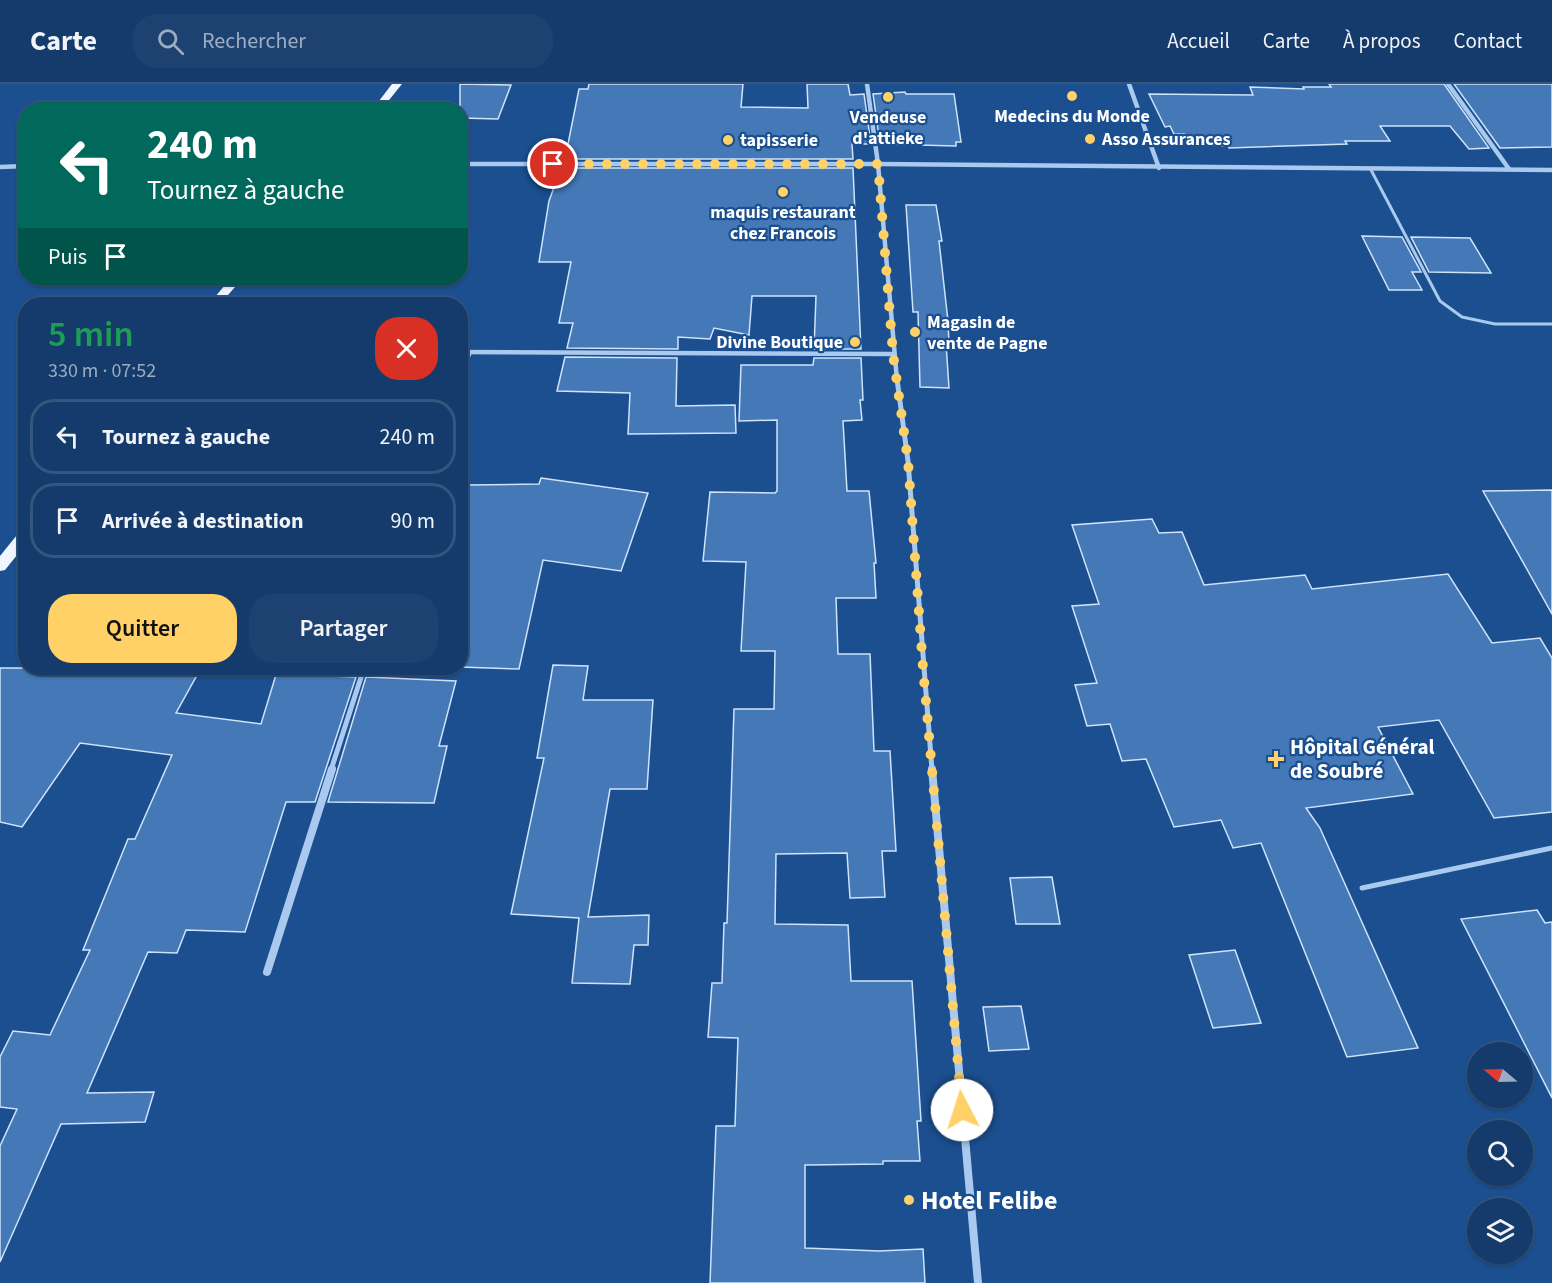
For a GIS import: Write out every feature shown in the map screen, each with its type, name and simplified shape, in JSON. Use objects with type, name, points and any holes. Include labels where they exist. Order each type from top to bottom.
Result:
[{"type":"main road","points":[[382,102],[397,84]]},
{"type":"main road","points":[[220,297],[231,285]]},
{"type":"main road","points":[[0,566],[18,544]]},
{"type":"street","points":[[867,84],[878,164],[893,354],[908,461],[923,668],[978,1283]]},
{"type":"street","points":[[1129,84],[1159,168]]},
{"type":"street","points":[[1448,84],[1509,169]]},
{"type":"street","points":[[468,164],[878,164],[1552,170]]},
{"type":"street","points":[[0,167],[18,166]]},
{"type":"street","points":[[468,357],[470,352],[893,354]]},
{"type":"street","points":[[267,972],[362,675]]},
{"type":"lane","points":[[1370,168],[1440,301],[1462,317],[1495,324],[1552,324]]},
{"type":"lane","points":[[1362,888],[1552,848]]},
{"type":"building","points":[[460,84],[511,85],[498,119],[468,118],[468,102],[460,102]]},
{"type":"building","points":[[589,84],[743,84],[741,107],[808,108],[807,84],[848,84],[850,95],[864,94],[871,144],[852,144],[853,159],[565,159],[579,89],[588,89]]},
{"type":"building","points":[[1329,84],[1444,84],[1489,148],[1469,149],[1450,126],[1380,126],[1390,141],[1345,141],[1347,144],[1229,148],[1228,146],[1188,144],[1185,134],[1174,134],[1170,126],[1165,127],[1149,94],[1253,95],[1250,87],[1304,89],[1303,87],[1331,87]]},
{"type":"building","points":[[1454,84],[1552,84],[1552,147],[1500,148]]},
{"type":"building","points":[[905,92],[906,94],[954,94],[961,142],[956,142],[956,146],[880,144],[873,94]]},
{"type":"building","points":[[563,168],[853,168],[861,349],[814,349],[816,296],[752,296],[749,335],[714,328],[710,339],[678,337],[678,349],[567,348],[573,323],[559,323],[571,262],[539,262],[549,201],[557,179],[561,179]]},
{"type":"building","points":[[906,205],[936,205],[942,241],[939,241],[948,321],[949,343],[946,343],[949,388],[920,387],[918,312],[913,312]]},
{"type":"building","points":[[1362,236],[1402,237],[1421,272],[1412,272],[1422,290],[1389,290]]},
{"type":"building","points":[[1411,237],[1470,238],[1491,273],[1429,272]]},
{"type":"building","points":[[565,357],[677,358],[676,406],[735,405],[736,433],[628,434],[630,393],[557,391]]},
{"type":"building","points":[[814,358],[861,358],[862,420],[843,421],[847,491],[869,491],[876,563],[874,563],[876,598],[836,598],[838,654],[870,654],[874,751],[890,751],[896,851],[882,851],[885,897],[850,898],[847,853],[776,854],[775,924],[848,925],[851,981],[912,981],[921,1121],[917,1121],[920,1161],[805,1165],[805,1248],[879,1251],[923,1249],[925,1283],[710,1283],[716,1126],[735,1126],[738,1038],[708,1037],[712,983],[722,983],[724,923],[727,923],[734,709],[774,709],[775,651],[741,651],[746,562],[703,561],[710,492],[775,493],[777,491],[777,420],[739,421],[741,365],[813,365]]},
{"type":"building","points":[[541,478],[648,493],[621,571],[543,560],[519,669],[468,667],[468,485],[539,484]]},
{"type":"building","points":[[1552,490],[1552,614],[1483,491]]},
{"type":"building","points":[[1152,519],[1159,533],[1182,532],[1204,585],[1305,575],[1312,589],[1448,574],[1492,643],[1540,638],[1552,658],[1552,812],[1494,818],[1439,720],[1378,727],[1413,794],[1306,808],[1320,828],[1418,1048],[1347,1057],[1261,843],[1233,848],[1221,820],[1174,827],[1146,759],[1122,761],[1110,724],[1087,726],[1075,685],[1097,683],[1072,606],[1099,604],[1072,525]]},
{"type":"building","points":[[553,665],[588,666],[583,700],[653,700],[647,789],[610,789],[588,917],[649,915],[648,945],[634,945],[630,984],[572,983],[579,918],[511,914],[544,758],[537,758]]},
{"type":"building","points":[[0,668],[18,668],[18,675],[197,675],[176,713],[261,724],[276,675],[356,677],[315,802],[286,802],[245,932],[186,930],[177,953],[148,952],[87,1093],[154,1092],[145,1122],[61,1124],[0,1262],[0,1146],[17,1109],[0,1107],[0,1057],[13,1031],[50,1035],[90,950],[83,950],[128,839],[135,839],[172,755],[80,743],[22,827],[0,822]]},
{"type":"building","points":[[366,677],[456,681],[439,746],[447,746],[434,803],[328,802]]},
{"type":"building","points":[[1052,877],[1060,924],[1016,924],[1010,878]]},
{"type":"building","points":[[1537,910],[1545,923],[1552,922],[1552,1098],[1533,1061],[1533,1042],[1524,1042],[1461,919]]},
{"type":"building","points":[[1235,950],[1261,1023],[1213,1028],[1189,955]]},
{"type":"building","points":[[1021,1006],[1029,1049],[989,1051],[983,1007]]},
{"type":"place","name":"Medecins du Monde","points":[[1072,96]]},
{"type":"place","name":"Vendeuse d'attieke","points":[[888,97]]},
{"type":"place","name":"Asso Assurances","points":[[1090,139]]},
{"type":"place","name":"tapisserie","points":[[728,140]]},
{"type":"place","name":"maquis restaurant chez Francois","points":[[783,192]]},
{"type":"place","name":"Magasin de vente de Pagne","points":[[915,332]]},
{"type":"place","name":"Divine Boutique","points":[[855,342]]},
{"type":"place","name":"Hôpital Général de Soubré","points":[[1276,759]]},
{"type":"place","name":"Hotel Felibe","points":[[909,1200]]},
{"type":"route","points":[[553,164],[878,164],[893,354],[908,461],[923,668],[962,1110]]}]
